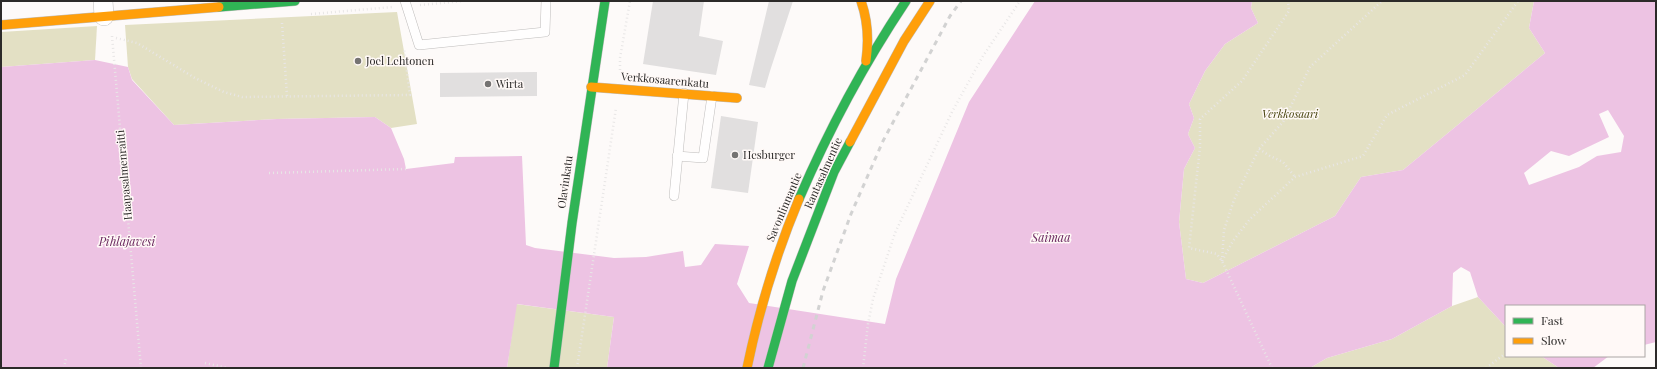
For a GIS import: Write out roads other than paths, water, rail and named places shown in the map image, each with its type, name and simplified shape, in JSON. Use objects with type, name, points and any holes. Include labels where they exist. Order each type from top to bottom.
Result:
[{"type":"main road","points":[[1,25],[85,19],[103,8],[295,1]]},
{"type":"main road","name":"Olavinkatu","points":[[554,368],[591,86],[605,1]]},
{"type":"main road","points":[[861,1],[867,22],[869,39],[865,64]]},
{"type":"main road","points":[[865,64],[906,1]]},
{"type":"main road","name":"Rantasalmentie","points":[[768,368],[792,281],[834,172],[904,41],[926,7]]},
{"type":"main road","name":"Savonlinnantie","points":[[747,368],[752,340],[770,275],[805,187],[832,128],[865,64]]},
{"type":"main road","name":"Verkkosaarenkatu","points":[[591,86],[737,98]]},
{"type":"street","points":[[906,1],[926,7]]},
{"type":"lane","points":[[405,1],[419,45],[545,32],[546,1]]},
{"type":"lane","points":[[674,196],[684,93]]},
{"type":"lane","points":[[677,156],[703,158],[712,96]]},
{"type":"water","name":"Saimaa","points":[[1035,1],[1252,1],[1251,8],[1258,23],[1225,44],[1205,71],[1189,104],[1194,118],[1188,134],[1195,148],[1184,169],[1179,222],[1186,279],[1203,283],[1335,216],[1361,177],[1403,170],[1545,53],[1529,28],[1534,1],[1656,1],[1656,342],[1645,345],[1645,305],[1505,305],[1505,326],[1478,297],[1470,272],[1461,267],[1453,273],[1452,306],[1392,339],[1327,358],[1310,368],[607,368],[614,317],[517,304],[507,368],[1,368],[1,67],[95,60],[128,67],[132,80],[174,125],[277,119],[375,117],[391,128],[404,159],[406,169],[454,163],[455,157],[522,156],[526,245],[535,248],[614,258],[646,257],[683,251],[685,267],[701,265],[715,244],[749,246],[737,284],[749,303],[885,324],[896,279],[969,102]],"holes":[[[1608,110],[1624,136],[1621,152],[1597,156],[1579,167],[1529,185],[1524,173],[1551,151],[1569,156],[1609,137],[1599,114]]]},
{"type":"water","points":[[1542,357],[1608,357],[1593,368],[1559,368]]},
{"type":"railway","points":[[803,368],[823,291],[851,214],[883,141],[950,16],[961,1]]},
{"type":"place","name":"Joel Lehtonen","points":[[358,61]]},
{"type":"place","name":"Wirta","points":[[488,84]]},
{"type":"place","name":"Hesburger","points":[[735,155]]},
{"type":"park label","name":"Verkkosaari","points":[[1290,114]]},
{"type":"water label","name":"Pihlajavesi","points":[[127,242]]}]
